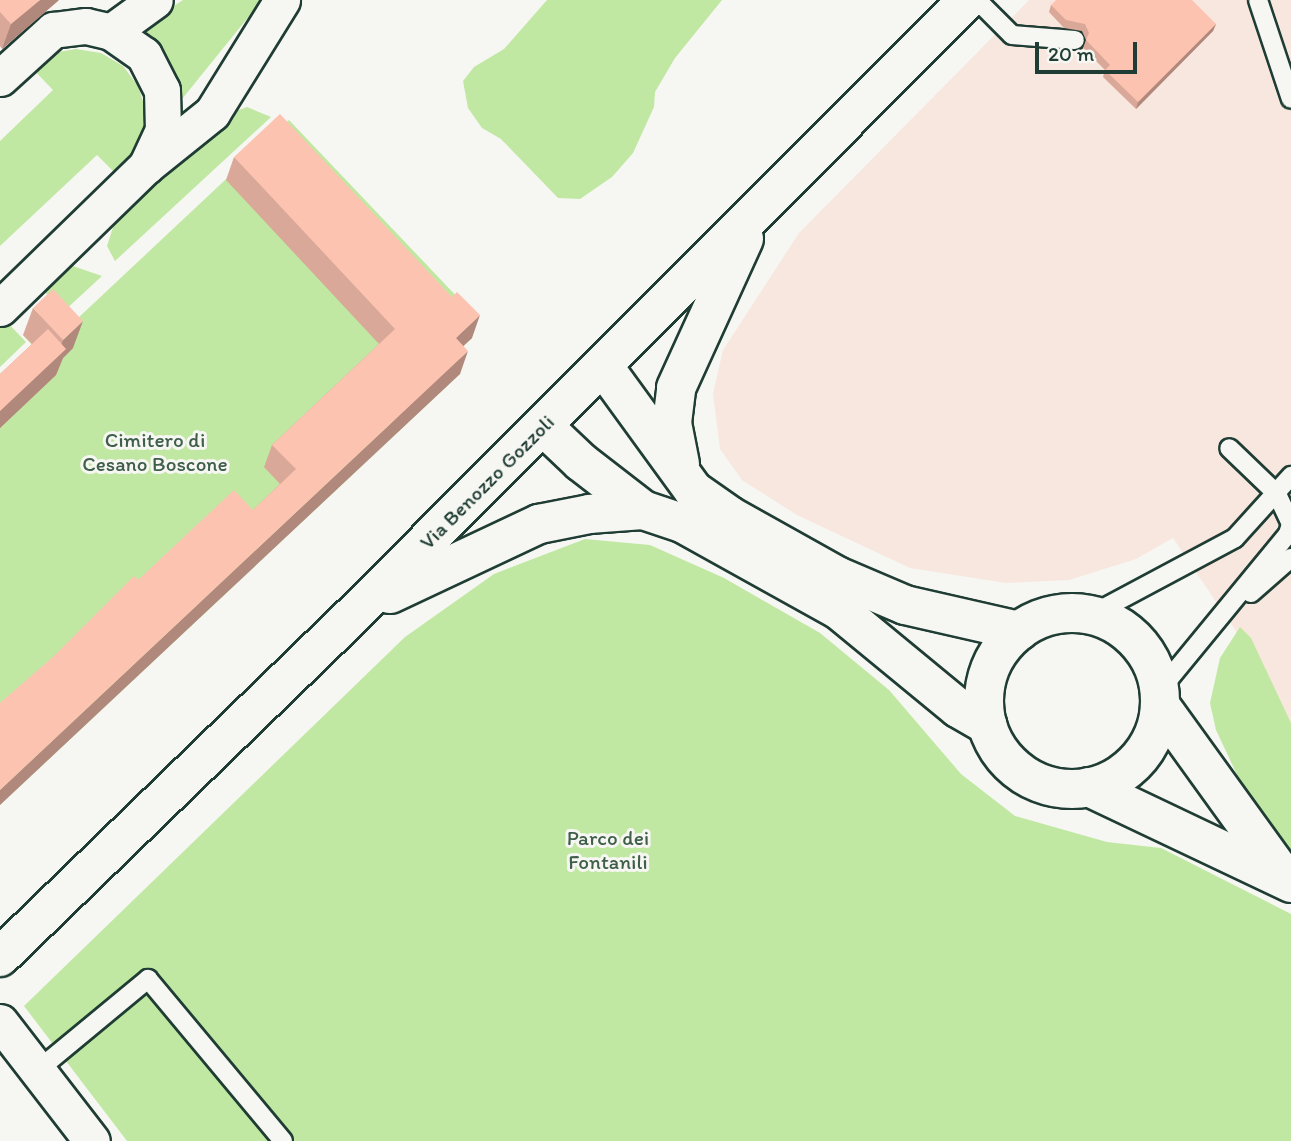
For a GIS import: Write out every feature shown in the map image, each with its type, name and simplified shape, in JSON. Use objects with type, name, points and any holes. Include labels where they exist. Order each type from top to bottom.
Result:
[{"type":"street","points":[[0,78],[53,30],[95,20],[155,0]]},
{"type":"street","points":[[0,307],[146,166],[212,113],[282,0]]},
{"type":"street","name":"Via Benozzo Gozzoli","points":[[0,957],[357,611],[968,0]]},
{"type":"street","points":[[95,20],[144,55],[162,90],[163,130],[146,166]]},
{"type":"street","points":[[682,476],[672,423],[676,388],[757,212]]},
{"type":"street","points":[[603,366],[693,490],[730,516],[837,576],[905,605],[1019,631]]},
{"type":"street","points":[[543,426],[581,462],[643,510],[682,523],[839,610],[958,708],[988,725]]},
{"type":"street","points":[[357,611],[539,524],[589,513],[643,510]]},
{"type":"street","points":[[1160,698],[1153,734],[1136,761],[1110,780],[1089,787],[1051,786],[1022,772],[999,749],[988,725],[988,676],[1003,646],[1019,631],[1058,614],[1091,615],[1112,622],[1137,642],[1150,660],[1160,698],[1287,880]]},
{"type":"street","points":[[1089,787],[1287,880]]},
{"type":"street","points":[[0,1022],[92,1141]]},
{"type":"lane","points":[[977,0],[1012,35],[1075,40]]},
{"type":"lane","points":[[1258,0],[1291,99]]},
{"type":"lane","points":[[1160,698],[1211,628],[1288,534],[1290,514],[1277,494],[1229,448]]},
{"type":"lane","points":[[1091,615],[1235,538],[1291,479]]},
{"type":"lane","points":[[1211,628],[1291,558]]},
{"type":"lane","points":[[38,1070],[148,979],[283,1141]]},
{"type":"shaded area","points":[[1029,0],[1291,0],[1291,734],[1248,649],[1173,538],[1136,559],[1069,580],[1006,583],[910,568],[797,515],[742,480],[720,449],[713,394],[723,350],[799,233]]},
{"type":"green space","points":[[183,0],[262,0],[178,104],[136,31]]},
{"type":"green space","points":[[547,0],[722,0],[675,58],[655,92],[654,107],[633,153],[612,177],[580,199],[558,198],[501,139],[482,128],[468,108],[463,81],[474,67],[504,49]]},
{"type":"green space","points":[[76,49],[101,53],[123,66],[138,86],[146,110],[145,135],[120,178],[97,155],[0,246],[0,141],[53,90],[30,66],[52,53]]},
{"type":"green space","points":[[247,107],[271,117],[115,261],[107,246],[116,218],[228,114]]},
{"type":"green space","name":"Cimitero di Cesano Boscone","points":[[289,120],[462,302],[472,338],[448,361],[460,374],[0,805],[0,391],[40,354],[23,335],[44,316],[61,334]]},
{"type":"green space","points":[[73,266],[102,276],[63,312],[44,291]]},
{"type":"green space","points":[[5,320],[26,342],[0,367],[0,325]]},
{"type":"green space","name":"Parco dei Fontanili","points":[[585,539],[650,545],[724,578],[820,633],[889,690],[961,774],[1015,816],[1107,842],[1161,848],[1291,914],[1291,1141],[127,1141],[24,1006],[405,637],[494,574]]},
{"type":"green space","points":[[1240,627],[1251,638],[1291,723],[1291,850],[1240,781],[1216,730],[1210,703],[1220,658]]},
{"type":"building","points":[[0,0],[40,0],[11,24],[0,12]]},
{"type":"building","points":[[1056,0],[1192,0],[1216,24],[1138,102],[1105,70],[1110,65],[1086,40],[1089,33],[1085,24],[1066,20],[1051,5]]},
{"type":"building","points":[[280,114],[452,297],[457,292],[480,315],[456,338],[468,351],[0,790],[0,703],[54,656],[134,576],[138,580],[234,490],[253,510],[296,469],[272,445],[395,329],[234,157]]},
{"type":"building","points":[[53,289],[83,321],[63,340],[33,308]]},
{"type":"building","points":[[48,329],[66,349],[0,411],[0,374]]}]
